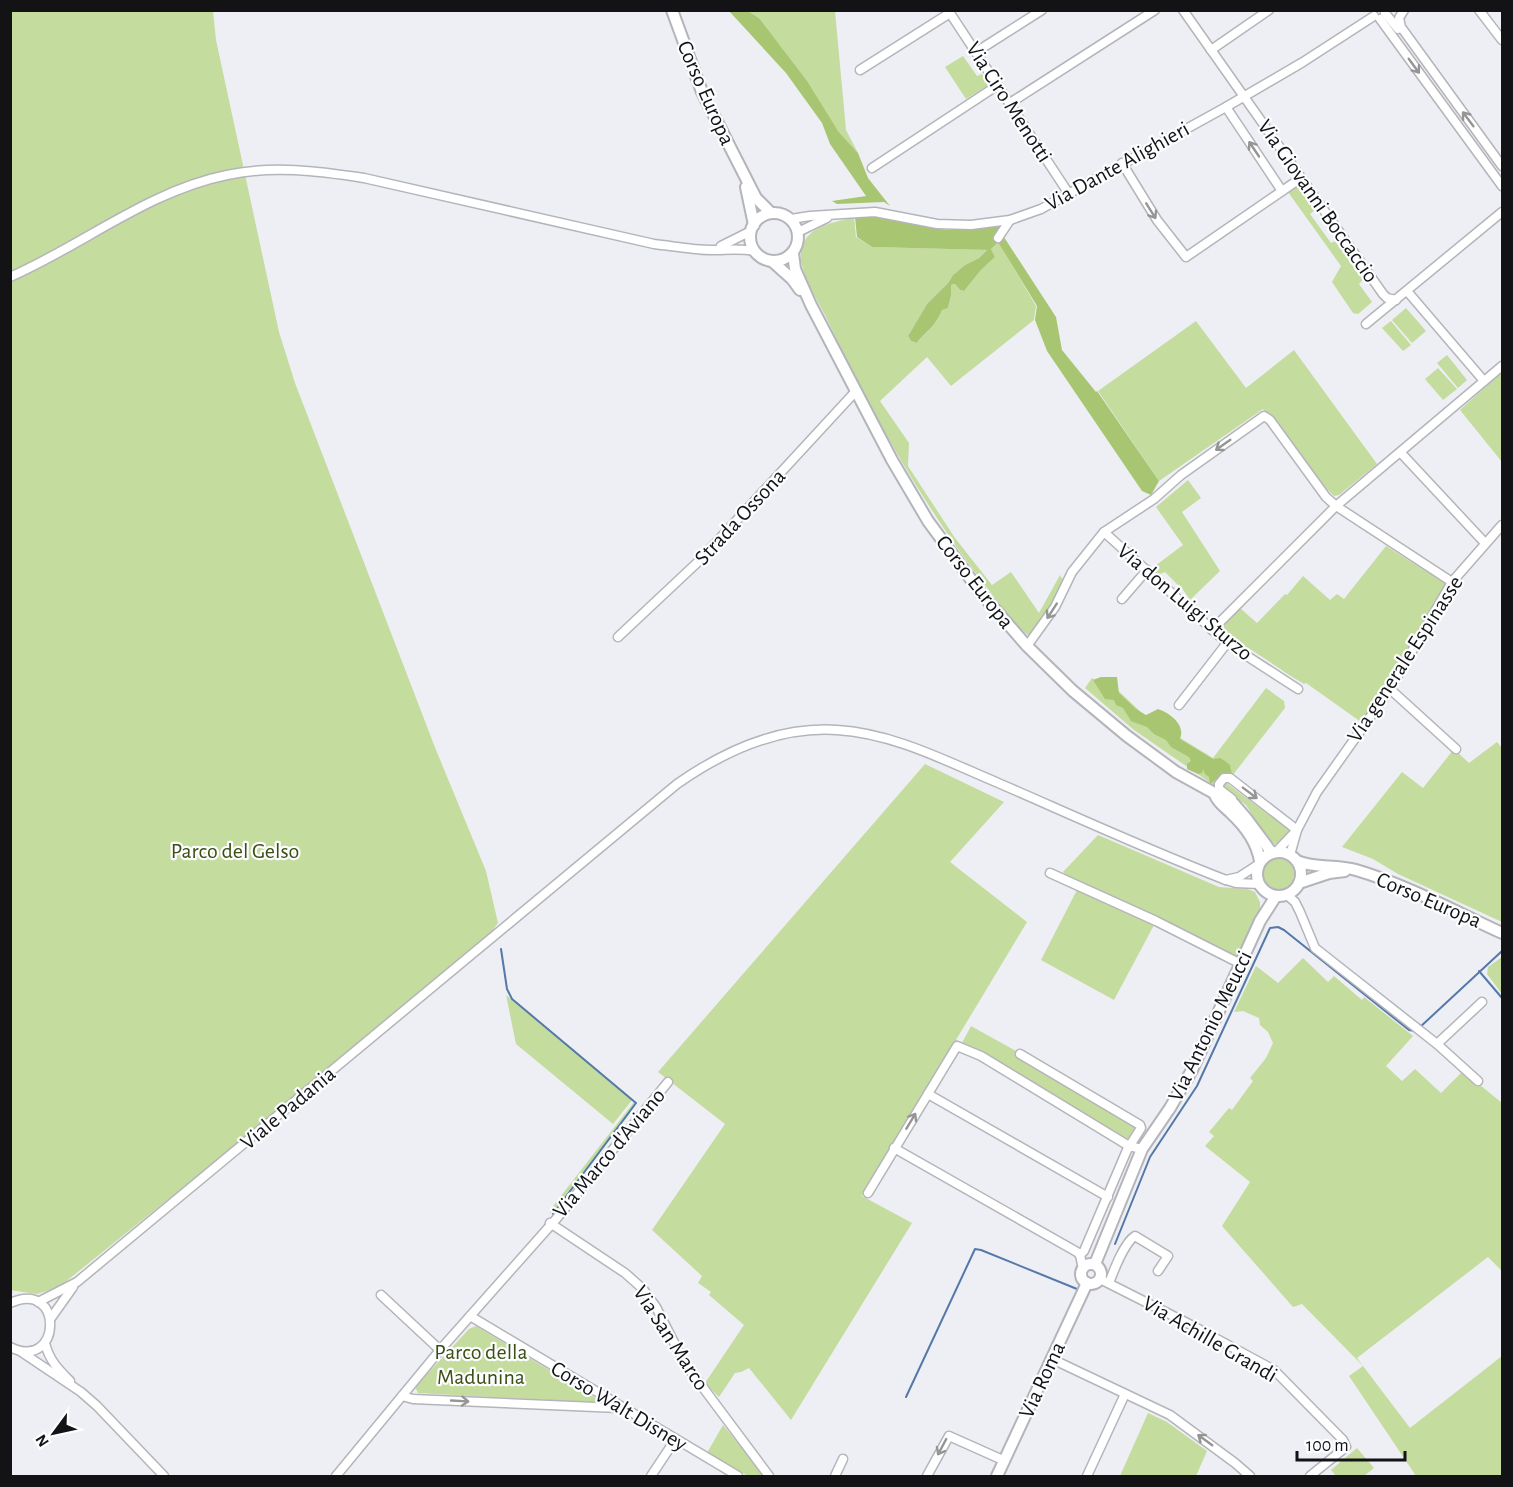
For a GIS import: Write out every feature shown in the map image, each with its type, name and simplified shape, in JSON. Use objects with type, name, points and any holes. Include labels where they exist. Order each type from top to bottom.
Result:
[{"type":"main road","name":"Corso Europa","points":[[672,10],[702,92],[756,198],[771,213]]},
{"type":"main road","name":"Corso Europa","points":[[743,175],[752,228]]},
{"type":"main road","points":[[778,213],[791,219],[799,239],[793,253],[787,258],[773,262],[754,251],[751,245],[752,228],[764,215],[778,213]]},
{"type":"main road","name":"Corso Europa","points":[[793,253],[795,269],[811,305],[892,460],[928,521],[981,593],[1027,646],[1073,691],[1127,736],[1176,772],[1234,804],[1274,852]]},
{"type":"main road","name":"Corso Europa","points":[[773,262],[792,279],[811,305]]},
{"type":"main road","name":"Corso Europa","points":[[1215,795],[1217,801],[1232,813],[1248,833],[1256,846],[1259,863]]},
{"type":"main road","points":[[1274,852],[1294,858],[1300,868],[1299,883],[1294,890],[1281,896],[1264,892],[1259,886],[1256,871],[1259,863],[1274,852]]},
{"type":"main road","name":"Corso Europa","points":[[1294,858],[1306,865],[1336,865],[1386,880],[1503,933]]},
{"type":"main road","name":"Corso Europa","points":[[1299,883],[1329,873],[1355,870]]},
{"type":"main road","name":"Via Antonio Meucci","points":[[1095,1264],[1142,1149],[1192,1070],[1260,921],[1263,903],[1259,886]]},
{"type":"main road","name":"Via Antonio Meucci","points":[[1260,921],[1281,896]]},
{"type":"main road","points":[[1088,1264],[1095,1264],[1105,1281],[1087,1283],[1081,1275],[1083,1269],[1088,1264]]},
{"type":"main road","name":"Via Roma","points":[[997,1476],[1087,1283]]},
{"type":"street","points":[[976,52],[1042,10]]},
{"type":"street","points":[[1010,104],[1155,10]]},
{"type":"street","name":"Via Giovanni Boccaccio","points":[[1183,10],[1383,294],[1387,298],[1396,300]]},
{"type":"street","points":[[1211,50],[1269,10]]},
{"type":"street","points":[[1404,10],[1398,21],[1411,42],[1503,166]]},
{"type":"street","points":[[1479,10],[1503,40]]},
{"type":"street","points":[[860,70],[949,12]]},
{"type":"street","name":"Via Ciro Menotti","points":[[949,12],[1069,194]]},
{"type":"street","points":[[1379,12],[1411,42]]},
{"type":"street","points":[[1379,12],[1503,186]]},
{"type":"street","name":"Via Dante Alighieri","points":[[791,219],[875,212],[937,224],[957,225],[1010,220],[1069,194],[1244,97],[1303,62],[1379,12]]},
{"type":"street","points":[[1431,88],[1440,81]]},
{"type":"street","points":[[872,168],[998,85]]},
{"type":"street","points":[[1226,107],[1282,190]]},
{"type":"street","points":[[1473,146],[1483,138]]},
{"type":"street","points":[[1122,163],[1157,220],[1186,257],[1301,178]]},
{"type":"street","points":[[10,277],[162,197],[226,175],[258,170],[318,171],[364,178],[654,243],[689,249],[738,248],[754,251]]},
{"type":"street","points":[[1366,324],[1503,212]]},
{"type":"street","name":"Via Dante Alighieri","points":[[798,232],[834,215]]},
{"type":"street","points":[[998,238],[1010,220]]},
{"type":"street","points":[[712,250],[752,228]]},
{"type":"street","points":[[1407,291],[1484,381]]},
{"type":"street","points":[[1212,630],[1336,506],[1503,366]]},
{"type":"street","name":"Strada Ossona","points":[[618,637],[700,560],[855,391]]},
{"type":"street","points":[[1027,646],[1056,607],[1072,572],[1104,532],[1154,499],[1181,475],[1264,416],[1270,420],[1326,497],[1336,506],[1452,582]]},
{"type":"street","points":[[1401,453],[1485,543]]},
{"type":"street","name":"Via generale Espinasse","points":[[1274,852],[1297,830],[1317,792],[1390,689],[1452,582],[1503,525]]},
{"type":"street","name":"Via don Luigi Sturzo","points":[[1104,532],[1227,643],[1298,689]]},
{"type":"street","points":[[1122,598],[1147,570]]},
{"type":"street","points":[[1179,705],[1227,643]]},
{"type":"street","points":[[1390,689],[1456,749]]},
{"type":"street","name":"Viale Padania","points":[[38,1302],[77,1282],[677,784],[704,765],[763,739],[798,732],[837,730],[879,737],[934,755],[1226,880]]},
{"type":"street","points":[[1256,830],[1245,808],[1219,789],[1219,784],[1224,778],[1230,778],[1297,830]]},
{"type":"street","name":"Via generale Espinasse","points":[[1294,858],[1297,830]]},
{"type":"street","points":[[1226,880],[1239,877],[1259,863]]},
{"type":"street","points":[[1050,873],[1156,921],[1241,964]]},
{"type":"street","points":[[1226,880],[1259,886]]},
{"type":"street","points":[[1281,896],[1295,902],[1315,948],[1437,1044],[1478,1081]]},
{"type":"street","points":[[1437,1044],[1482,1002]]},
{"type":"street","points":[[868,1194],[957,1046],[981,1056],[1129,1146],[1142,1149]]},
{"type":"street","points":[[1020,1054],[1140,1125],[1141,1128],[1129,1146],[1084,1251],[1080,1255]]},
{"type":"street","name":"Via Marco d'Aviano","points":[[336,1476],[440,1350],[550,1223],[557,1218],[668,1082]]},
{"type":"street","points":[[928,1094],[1108,1197]]},
{"type":"street","points":[[894,1149],[1080,1255],[1083,1269]]},
{"type":"street","name":"Via San Marco","points":[[550,1223],[626,1274],[644,1289],[656,1307],[684,1362],[769,1476]]},
{"type":"street","name":"Via Achille Grandi","points":[[1158,1271],[1168,1256],[1135,1236],[1105,1281],[1274,1370],[1343,1440],[1346,1447],[1310,1476]]},
{"type":"street","name":"Viale Padania","points":[[51,1318],[77,1282]]},
{"type":"street","points":[[10,1295],[38,1302],[48,1311],[52,1326],[45,1343],[38,1348],[29,1352],[13,1349]]},
{"type":"street","points":[[381,1295],[440,1350]]},
{"type":"street","points":[[10,1303],[20,1299]]},
{"type":"street","name":"Corso Walt Disney","points":[[470,1316],[622,1409],[738,1476]]},
{"type":"street","points":[[45,1343],[52,1363],[164,1476]]},
{"type":"street","points":[[13,1349],[81,1392]]},
{"type":"street","points":[[1052,1359],[1170,1415],[1250,1476]]},
{"type":"street","points":[[1087,1476],[1125,1394]]},
{"type":"street","points":[[402,1396],[413,1399],[622,1409]]},
{"type":"street","points":[[927,1476],[949,1436],[1005,1461]]},
{"type":"street","points":[[651,1476],[675,1440]]},
{"type":"street","points":[[835,1476],[843,1459]]},
{"type":"green space","name":"Parco del Gelso","points":[[10,11],[213,11],[216,40],[279,332],[295,383],[436,750],[486,871],[498,923],[492,931],[222,1156],[59,1287],[37,1294],[10,1290]]},
{"type":"green space","points":[[729,11],[748,11],[759,18],[807,81],[838,131],[858,153],[868,178],[890,206],[884,202],[837,204],[832,201],[866,196],[830,144],[822,123],[786,73]]},
{"type":"green space","points":[[748,11],[835,11],[846,130],[858,153],[838,131],[759,18]]},
{"type":"green space","points":[[963,56],[977,76],[982,74],[988,83],[987,86],[966,99],[945,67]]},
{"type":"green space","points":[[1297,186],[1315,210],[1310,214],[1331,243],[1335,241],[1363,280],[1359,284],[1372,302],[1358,314],[1353,313],[1332,282],[1341,266],[1288,192]]},
{"type":"green space","points":[[875,216],[946,230],[999,226],[1000,231],[1056,317],[1062,350],[1097,391],[1159,481],[1151,495],[1142,491],[1047,351],[1035,320],[1037,306],[998,242],[991,249],[995,257],[964,291],[955,284],[951,285],[948,308],[942,310],[934,324],[916,343],[908,336],[927,304],[953,275],[987,250],[872,247],[857,237],[855,217]]},
{"type":"green space","points":[[854,217],[856,237],[872,247],[987,250],[953,275],[927,304],[908,336],[915,343],[934,325],[942,310],[948,308],[951,285],[955,284],[964,291],[995,257],[991,249],[998,241],[1036,306],[1034,320],[951,386],[927,357],[880,401],[909,443],[908,466],[955,538],[992,585],[1011,572],[1039,613],[1060,575],[1064,582],[1055,603],[1031,637],[1015,623],[991,593],[921,494],[880,424],[805,276],[801,252],[808,236],[821,227]]},
{"type":"green space","points":[[1406,308],[1426,331],[1412,343],[1392,320]]},
{"type":"green space","points":[[1196,321],[1246,388],[1294,350],[1377,464],[1339,495],[1334,496],[1318,480],[1263,409],[1159,481],[1098,391]]},
{"type":"green space","points":[[1391,321],[1411,345],[1403,351],[1382,328]]},
{"type":"green space","points":[[1447,355],[1467,380],[1458,388],[1437,363]]},
{"type":"green space","points":[[1438,368],[1457,389],[1443,400],[1425,379]]},
{"type":"green space","points":[[1502,372],[1502,462],[1460,410]]},
{"type":"green space","points":[[1188,480],[1201,498],[1182,512],[1220,571],[1190,600],[1165,572],[1160,574],[1151,569],[1183,545],[1156,507]]},
{"type":"green space","points":[[1386,546],[1446,584],[1383,693],[1361,722],[1306,683],[1297,680],[1221,631],[1240,608],[1257,623],[1285,594],[1287,595],[1303,576],[1330,600],[1337,594],[1344,599]]},
{"type":"green space","points":[[1101,677],[1117,677],[1119,693],[1146,715],[1158,709],[1167,713],[1179,724],[1180,739],[1213,759],[1220,758],[1225,761],[1230,765],[1232,775],[1219,777],[1210,784],[1209,777],[1203,769],[1202,773],[1198,774],[1187,769],[1187,764],[1191,761],[1189,757],[1171,747],[1166,740],[1154,734],[1147,727],[1131,721],[1123,708],[1116,705],[1114,700],[1105,699],[1093,680]]},
{"type":"green space","points":[[1092,678],[1101,684],[1107,680],[1146,717],[1213,758],[1266,688],[1284,701],[1285,708],[1232,776],[1218,777],[1215,786],[1134,730],[1085,688]]},
{"type":"green space","points":[[1497,742],[1502,748],[1502,922],[1398,874],[1373,859],[1342,847],[1402,772],[1423,788],[1454,749],[1469,763]]},
{"type":"green space","points":[[925,764],[1004,802],[950,862],[1027,922],[862,1196],[912,1223],[791,1420],[749,1368],[735,1373],[719,1397],[705,1383],[744,1325],[709,1295],[711,1292],[698,1283],[702,1276],[652,1230],[725,1124],[658,1072]]},
{"type":"green space","points":[[1225,782],[1291,832],[1279,844],[1275,844],[1265,835],[1246,805],[1223,788],[1222,785]]},
{"type":"green space","points":[[1098,835],[1219,887],[1247,889],[1255,892],[1260,902],[1260,912],[1238,959],[1069,878],[1063,872]]},
{"type":"green space","points":[[1278,858],[1290,862],[1294,874],[1290,886],[1278,890],[1266,886],[1262,874],[1266,862]]},
{"type":"green space","points":[[1078,888],[1154,925],[1114,1000],[1041,960]]},
{"type":"green space","points":[[1502,957],[1502,994],[1487,974],[1488,967]]},
{"type":"green space","points":[[1303,958],[1328,982],[1334,976],[1362,1000],[1364,997],[1413,1036],[1386,1066],[1402,1081],[1415,1069],[1441,1093],[1463,1071],[1502,1103],[1502,1271],[1488,1257],[1357,1358],[1410,1428],[1502,1356],[1502,1476],[1416,1476],[1349,1376],[1363,1366],[1302,1304],[1293,1307],[1222,1226],[1250,1182],[1205,1146],[1214,1136],[1209,1132],[1229,1108],[1232,1110],[1253,1081],[1250,1078],[1266,1058],[1273,1043],[1268,1032],[1260,1025],[1259,1018],[1243,1011],[1234,1012],[1256,966],[1278,983]]},
{"type":"green space","points":[[506,995],[632,1100],[613,1124],[516,1044]]},
{"type":"green space","points":[[971,1026],[1016,1051],[1015,1054],[1136,1127],[1128,1139],[962,1043]]},
{"type":"green space","points":[[634,1102],[635,1105],[631,1112],[555,1210],[550,1213],[550,1210]]},
{"type":"green space","name":"Parco della Madunina","points":[[476,1326],[604,1403],[418,1393],[415,1387],[469,1329]]},
{"type":"green space","points":[[1148,1413],[1167,1422],[1207,1451],[1196,1476],[1120,1476]]},
{"type":"green space","points":[[723,1425],[763,1476],[748,1476],[707,1453]]},
{"type":"green space","points":[[1357,1448],[1374,1468],[1364,1476],[1336,1476],[1331,1470]]},
{"type":"waterway","points":[[1115,1244],[1150,1157],[1197,1086],[1270,928],[1278,927],[1284,930],[1409,1030],[1415,1031]]},
{"type":"waterway","points":[[501,949],[507,989],[512,999],[636,1103],[553,1214]]},
{"type":"waterway","points":[[1419,1028],[1502,951]]},
{"type":"waterway","points":[[1479,971],[1502,998]]},
{"type":"waterway","points":[[906,1397],[975,1249],[1077,1289]]}]
